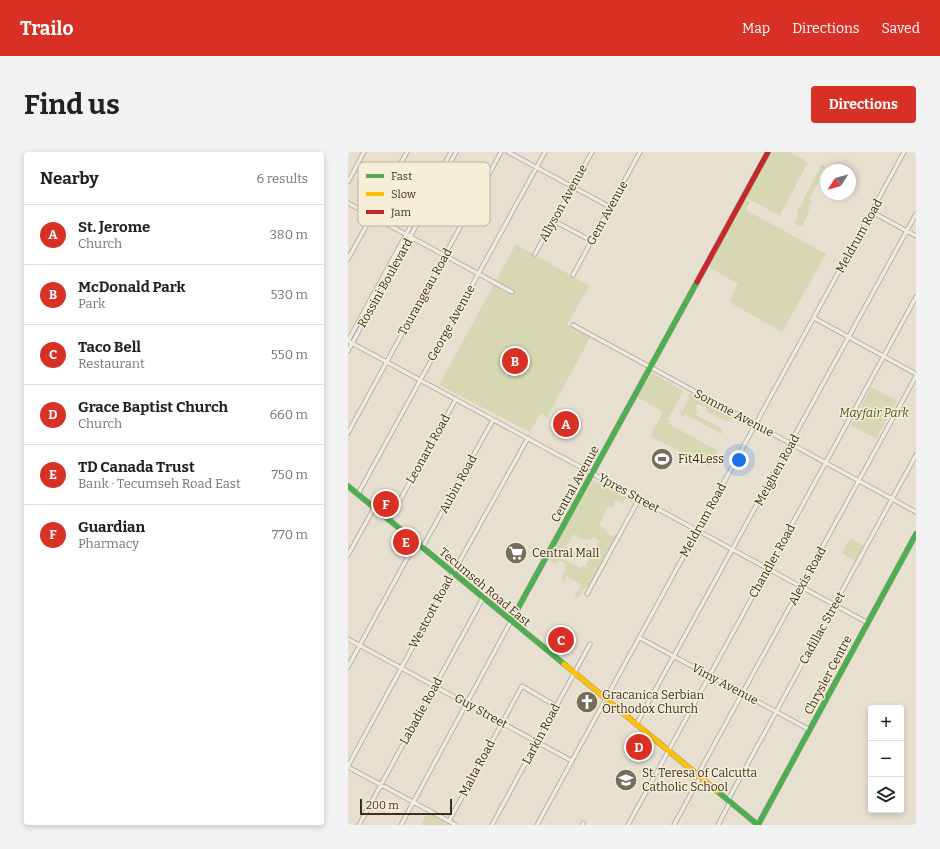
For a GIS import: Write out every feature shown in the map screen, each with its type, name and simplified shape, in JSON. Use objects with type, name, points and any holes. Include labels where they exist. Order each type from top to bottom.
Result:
[{"type":"street","points":[[359,162],[364,152]]},
{"type":"street","points":[[402,162],[407,152]]},
{"type":"street","name":"Rossini Boulevard","points":[[446,162],[451,152]]},
{"type":"street","name":"Rossini Boulevard","points":[[450,162],[456,152]]},
{"type":"street","name":"Tourangeau Road","points":[[490,172],[501,152]]},
{"type":"street","points":[[508,152],[610,207]]},
{"type":"street","name":"George Avenue","points":[[358,494],[545,152]]},
{"type":"street","name":"Allyson Avenue","points":[[535,254],[592,152]]},
{"type":"street","name":"Gem Avenue","points":[[573,275],[640,152]]},
{"type":"street","name":"Central Avenue","points":[[401,825],[768,152]]},
{"type":"street","name":"Meldrum Road","points":[[537,825],[904,152]]},
{"type":"street","points":[[348,182],[358,163]]},
{"type":"street","points":[[348,203],[358,208]]},
{"type":"street","points":[[872,212],[916,236]]},
{"type":"street","name":"Meighen Road","points":[[636,724],[675,657],[916,214]]},
{"type":"street","points":[[554,221],[592,241]]},
{"type":"street","points":[[348,259],[366,226]]},
{"type":"street","points":[[390,226],[512,292]]},
{"type":"street","name":"Rossini Boulevard","points":[[408,236],[413,226]]},
{"type":"street","name":"Rossini Boulevard","points":[[348,351],[349,341],[414,226]]},
{"type":"street","name":"Tourangeau Road","points":[[348,433],[461,226]]},
{"type":"street","name":"Chandler Road","points":[[628,825],[916,297]]},
{"type":"street","points":[[814,318],[916,375]]},
{"type":"street","name":"Somme Avenue","points":[[573,325],[916,512]]},
{"type":"street","name":"Ypres Street","points":[[349,341],[868,623]]},
{"type":"street","name":"Alexis Road","points":[[674,825],[742,694],[916,375]]},
{"type":"street","name":"Leonard Road","points":[[389,520],[456,399]]},
{"type":"street","name":"Aubin Road","points":[[422,548],[493,420]]},
{"type":"street","name":"Westcott Road","points":[[348,767],[528,438]]},
{"type":"street","name":"Cadillac Street","points":[[718,825],[776,712],[916,455]]},
{"type":"street","name":"Tecumseh Road East","points":[[348,486],[758,825]]},
{"type":"street","points":[[587,594],[639,499]]},
{"type":"street","points":[[348,555],[374,508]]},
{"type":"street","name":"Chrysler Centre","points":[[758,825],[916,534]]},
{"type":"street","points":[[348,667],[416,542]]},
{"type":"street","name":"Labadie Road","points":[[359,825],[483,598]]},
{"type":"street","name":"Vimy Avenue","points":[[640,638],[810,730]]},
{"type":"street","name":"Guy Street","points":[[348,639],[572,761]]},
{"type":"street","name":"Larkin Road","points":[[492,825],[590,644]]},
{"type":"street","name":"Malta Road","points":[[449,821],[522,686],[556,706]]},
{"type":"street","points":[[348,767],[456,825]]},
{"type":"green space","points":[[770,152],[790,152],[808,162],[780,216],[747,198],[746,195]]},
{"type":"green space","points":[[820,168],[819,182],[809,199],[811,201],[808,208],[810,210],[802,227],[794,223],[798,215],[797,212]]},
{"type":"green space","points":[[744,199],[750,202],[746,210],[826,254],[782,332],[729,302],[738,284],[707,266]]},
{"type":"green space","points":[[516,244],[589,286],[567,325],[591,336],[547,418],[541,413],[530,432],[439,385]]},
{"type":"green space","points":[[652,373],[684,391],[668,419],[671,421],[669,424],[718,451],[709,467],[650,436],[663,412],[637,397]]},
{"type":"green space","name":"Mayfair Park","points":[[871,387],[897,401],[876,439],[851,425]]},
{"type":"green space","points":[[690,393],[733,416],[732,420],[729,419],[727,422],[706,411],[707,408],[698,404],[695,408],[698,412],[696,415],[723,429],[721,434],[686,414],[683,417],[681,415],[680,410],[682,411],[689,399],[687,397]]},
{"type":"green space","points":[[593,480],[634,501],[633,503],[625,499],[623,504],[619,500],[618,502],[616,500],[612,508],[608,506],[599,525],[607,530],[606,532],[613,537],[615,534],[617,536],[590,586],[583,589],[580,596],[575,599],[574,598],[581,585],[567,576],[563,582],[562,581],[564,578],[562,577],[566,570],[564,569],[566,564],[558,560],[556,564],[548,560],[553,551],[560,554],[559,557],[581,568],[583,566],[585,567],[600,541],[593,537],[591,541],[586,538],[584,541],[576,536],[578,533],[577,532],[575,536],[573,534],[566,546],[572,549],[571,552],[574,554],[576,551],[581,554],[586,544],[589,543],[581,557],[579,557],[563,549],[561,552],[555,547]]},
{"type":"green space","points":[[850,538],[864,546],[855,561],[842,553]]},
{"type":"green space","points":[[428,811],[453,825],[421,825]]},
{"type":"traffic: fast","points":[[511,621],[697,282]]},
{"type":"traffic: fast","points":[[348,486],[564,664]]},
{"type":"traffic: fast","points":[[758,825],[916,534]]},
{"type":"traffic: fast","points":[[717,791],[758,825]]},
{"type":"traffic: slow","points":[[564,664],[717,791]]},
{"type":"traffic: jam","points":[[697,282],[768,152]]},
{"type":"place","name":"McDonald Park","points":[[515,361]]},
{"type":"place","name":"St. Jerome","points":[[566,424]]},
{"type":"place","name":"Fit4Less","points":[[662,459]]},
{"type":"place","name":"Guardian","points":[[386,504]]},
{"type":"place","name":"TD Canada Trust","points":[[406,542]]},
{"type":"place","name":"Central Mall","points":[[516,553]]},
{"type":"place","name":"Taco Bell","points":[[561,640]]},
{"type":"place","name":"Gracanica Serbian Orthodox Church","points":[[587,702]]},
{"type":"place","name":"Grace Baptist Church","points":[[639,747]]},
{"type":"place","name":"St. Teresa of Calcutta Catholic School","points":[[626,780]]}]
